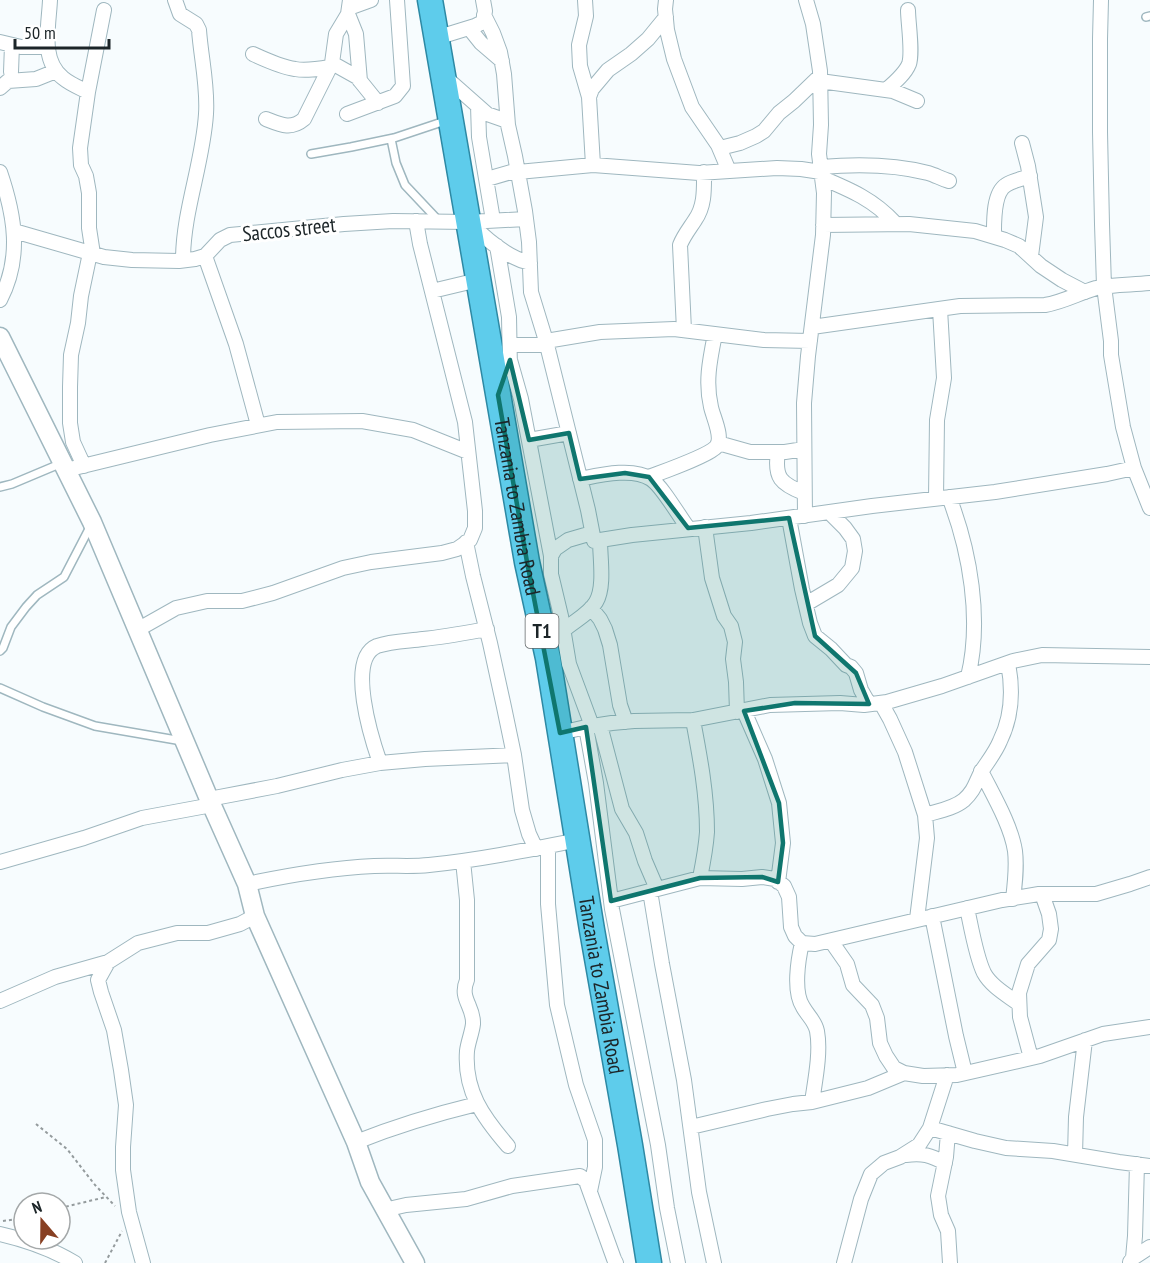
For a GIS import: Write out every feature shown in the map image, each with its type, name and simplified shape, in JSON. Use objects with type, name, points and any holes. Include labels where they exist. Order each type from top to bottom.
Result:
[{"type":"highway","name":"Tanzania to Zambia Road","points":[[430,0],[527,562],[548,658],[649,1263]]},
{"type":"street","points":[[50,0],[47,47],[50,58],[63,79],[88,92]]},
{"type":"street","points":[[175,0],[180,14],[196,24],[199,30],[206,83],[207,113],[186,222],[183,261]]},
{"type":"street","points":[[266,119],[290,126],[297,125],[304,119],[331,65],[336,34],[349,7],[371,0]]},
{"type":"street","points":[[347,114],[395,96],[403,86],[397,0]]},
{"type":"street","points":[[436,38],[483,22],[485,11],[483,0]]},
{"type":"street","points":[[585,0],[585,16],[579,45],[580,66],[589,98],[593,165]]},
{"type":"street","points":[[666,0],[666,17],[674,59],[692,107],[720,148],[729,171]]},
{"type":"street","points":[[804,516],[804,403],[823,225],[824,193],[819,154],[820,78],[813,24],[806,0]]},
{"type":"street","points":[[1099,3],[1104,286],[1111,355],[1123,427],[1134,468],[1150,508]]},
{"type":"street","points":[[349,7],[356,34],[360,81]]},
{"type":"street","points":[[84,466],[73,442],[70,423],[71,355],[78,323],[82,287],[92,253],[89,193],[81,165],[80,148],[104,10]]},
{"type":"street","points":[[886,90],[909,64],[908,10]]},
{"type":"street","points":[[484,15],[493,33],[502,61],[507,121],[526,219],[531,292],[596,537],[601,571],[600,592],[596,603],[564,630]]},
{"type":"street","points":[[589,98],[592,89],[608,70],[648,39],[666,17]]},
{"type":"street","points":[[469,28],[481,43],[502,61]]},
{"type":"street","points":[[22,80],[5,69],[6,44],[21,47],[47,47]]},
{"type":"street","points":[[253,54],[294,69],[307,70],[331,65],[345,69],[360,81],[378,103]]},
{"type":"street","points":[[0,88],[8,81],[36,79],[56,71]]},
{"type":"street","points":[[443,75],[487,114],[507,121]]},
{"type":"street","points":[[720,148],[748,140],[764,131],[779,112],[820,78]]},
{"type":"street","points":[[820,78],[886,90],[917,101]]},
{"type":"street","points":[[478,106],[479,137],[493,220]]},
{"type":"street","points":[[1022,143],[1036,217],[1031,256]]},
{"type":"street","points":[[487,179],[518,171],[593,165],[704,172],[777,168],[822,172],[852,165],[891,167],[929,173],[949,181]]},
{"type":"street","points":[[0,172],[7,194],[15,255],[7,287],[0,300]]},
{"type":"street","points":[[684,330],[680,245],[686,232],[697,218],[702,205],[704,172]]},
{"type":"street","points":[[822,172],[870,201],[896,224]]},
{"type":"street","points":[[994,236],[994,216],[1000,192],[1006,185],[1030,176]]},
{"type":"street","points":[[0,204],[10,222]]},
{"type":"street","name":"Saccos street","points":[[10,222],[104,257],[183,261],[205,255],[220,240],[230,236],[344,224],[526,219]]},
{"type":"street","points":[[137,630],[176,608],[207,601],[242,601],[273,593],[343,568],[442,553],[457,549],[470,540],[475,528],[475,511],[465,422],[416,221]]},
{"type":"street","points":[[468,222],[485,239],[516,258],[530,263]]},
{"type":"street","points":[[823,225],[909,224],[975,231],[1018,246],[1041,266],[1084,292]]},
{"type":"street","points":[[497,246],[509,317],[510,345],[508,376],[498,395]]},
{"type":"street","points":[[205,255],[236,344],[258,425]]},
{"type":"street","points":[[432,291],[478,280]]},
{"type":"street","points":[[510,345],[546,343],[600,332],[684,330],[764,340],[811,334],[960,306],[1045,306],[1104,286],[1150,283]]},
{"type":"street","points":[[940,309],[944,378],[937,420],[943,498],[959,523],[967,555],[974,621],[973,657],[968,677]]},
{"type":"street","points":[[649,477],[703,455],[716,447],[718,443],[718,428],[711,408],[708,389],[708,368],[715,334]]},
{"type":"street","points":[[0,337],[92,522],[247,884],[255,916],[356,1142],[370,1182],[415,1263]]},
{"type":"street","points":[[510,360],[529,440],[550,556],[551,574],[569,664],[622,809],[636,833],[653,890],[662,964],[684,1080],[699,1191],[714,1263]]},
{"type":"street","points":[[64,466],[84,466],[210,435],[277,422],[362,421],[413,430],[468,452]]},
{"type":"street","points":[[529,440],[568,433]]},
{"type":"street","points":[[718,443],[750,452],[804,449]]},
{"type":"street","points":[[778,452],[777,462],[781,480],[786,485],[804,493]]},
{"type":"street","points":[[550,556],[555,549],[568,540],[789,518],[995,492],[1134,468]]},
{"type":"street","points":[[580,479],[625,473],[649,477],[656,483],[688,528]]},
{"type":"street","points":[[806,604],[838,585],[852,568],[855,551],[854,539],[829,512]]},
{"type":"street","points":[[789,518],[810,624],[815,636],[846,665],[852,667],[861,690],[890,718],[905,752],[925,815],[927,838],[917,919]]},
{"type":"street","points":[[705,527],[712,578],[735,642],[733,658],[741,711],[765,759],[779,803],[783,843],[778,882]]},
{"type":"street","points":[[466,542],[514,755],[522,810],[529,834],[542,848],[557,1005],[576,1085],[595,1140],[595,1167],[590,1191]]},
{"type":"street","points":[[591,608],[605,628],[620,705],[626,722]]},
{"type":"street","points":[[380,763],[368,724],[362,669],[366,657],[375,647],[487,629]]},
{"type":"street","points":[[560,733],[626,722],[693,720],[770,705],[875,704],[942,686],[1008,663],[1042,655],[1150,657]]},
{"type":"street","points":[[925,815],[948,809],[961,802],[973,791],[981,771],[1000,742],[1009,715],[1011,690],[1008,663]]},
{"type":"street","points":[[693,720],[702,773],[707,831],[700,878]]},
{"type":"street","points":[[593,726],[596,783],[611,901],[658,1145],[678,1263]]},
{"type":"street","points":[[0,862],[84,838],[142,818],[342,770],[380,763],[425,759],[514,755]]},
{"type":"street","points":[[981,771],[1008,828],[1015,850],[1016,874],[1013,899]]},
{"type":"street","points":[[247,884],[294,874],[331,870],[374,866],[427,866],[578,840]]},
{"type":"street","points":[[463,861],[467,900],[467,980],[464,991],[473,1024],[467,1049],[466,1068],[477,1104],[508,1146]]},
{"type":"street","points":[[611,901],[700,878],[762,877],[775,879],[784,886],[789,897],[791,927],[795,936],[802,943],[814,944],[1013,899],[1042,894],[1096,894],[1150,877]]},
{"type":"street","points":[[1031,1058],[1020,1017],[1019,993],[1028,964],[1049,940],[1052,929],[1042,894]]},
{"type":"street","points":[[967,908],[984,973],[995,986],[1019,1004]]},
{"type":"street","points":[[0,1000],[55,977],[108,962],[138,944],[177,933],[208,933],[240,924],[255,916]]},
{"type":"street","points":[[932,916],[965,1073]]},
{"type":"street","points":[[831,941],[847,964],[853,985],[872,1005],[877,1018],[880,1043],[886,1056],[894,1068],[904,1073],[923,1076],[965,1073],[1040,1056],[1103,1034],[1150,1027]]},
{"type":"street","points":[[802,943],[798,960],[799,1000],[815,1023],[818,1033],[812,1102]]},
{"type":"street","points":[[108,962],[98,980],[114,1029],[126,1105],[123,1170],[130,1221],[143,1263]]},
{"type":"street","points":[[1075,1155],[1085,1040]]},
{"type":"street","points":[[691,1127],[868,1088],[904,1073]]},
{"type":"street","points":[[844,1263],[861,1199],[871,1174],[919,1144],[930,1128],[947,1075]]},
{"type":"street","points":[[356,1142],[446,1111],[477,1104]]},
{"type":"street","points":[[930,1128],[1006,1148],[1053,1151],[1144,1165],[1131,1260]]},
{"type":"street","points":[[948,1133],[938,1196],[941,1215],[948,1231],[950,1263]]},
{"type":"street","points":[[904,1155],[918,1153],[931,1155],[945,1163]]},
{"type":"street","points":[[384,1210],[406,1205],[466,1199],[512,1186],[580,1176],[586,1181],[616,1263]]},
{"type":"street","points":[[0,1234],[22,1239],[75,1263]]},
{"type":"street","points":[[1131,1260],[1150,1247]]},
{"type":"lane","points":[[311,154],[391,139],[450,119]]},
{"type":"lane","points":[[391,139],[396,163],[405,185],[439,222]]},
{"type":"lane","points":[[0,487],[64,466]]},
{"type":"lane","points":[[0,651],[11,627],[26,607],[37,595],[64,577],[92,522]]},
{"type":"lane","points":[[0,688],[95,726],[185,741]]},
{"type":"path","points":[[36,1124],[67,1149],[95,1185],[130,1221],[105,1263]]},
{"type":"path","points":[[72,1205],[106,1197]]},
{"type":"highlighted area","points":[[510,360],[529,440],[569,433],[580,479],[625,473],[649,477],[688,528],[789,518],[815,636],[856,673],[869,704],[795,703],[744,711],[779,803],[783,843],[778,882],[762,877],[700,878],[611,901],[586,727],[560,733],[527,562],[498,395]]}]
